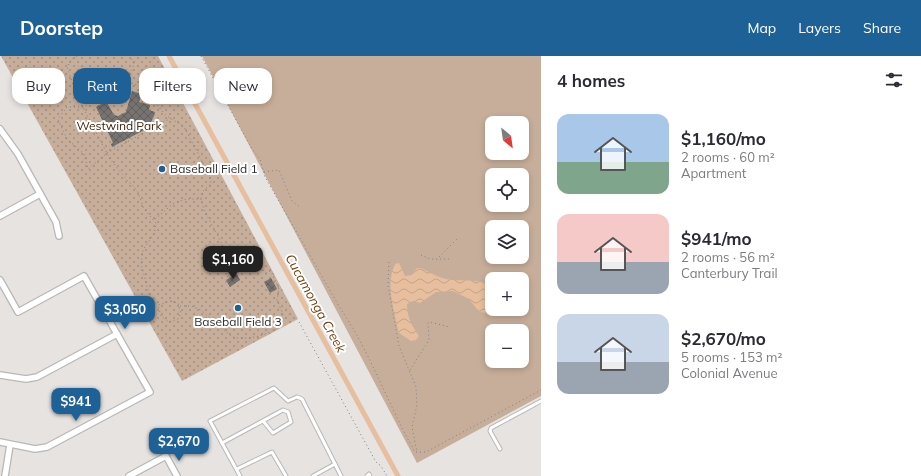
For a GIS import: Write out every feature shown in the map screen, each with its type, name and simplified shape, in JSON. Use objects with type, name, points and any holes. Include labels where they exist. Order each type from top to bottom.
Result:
[{"type":"street","points":[[0,129],[14,148],[56,222],[59,236]]},
{"type":"street","points":[[0,216],[40,194]]},
{"type":"street","points":[[0,280],[18,312],[84,276],[150,392],[46,447],[35,449],[0,442]]},
{"type":"street","points":[[0,375],[26,379],[37,377],[118,334]]},
{"type":"street","points":[[5,476],[10,445]]},
{"type":"street","points":[[129,476],[166,456],[177,476]]},
{"type":"lane","points":[[240,476],[210,421],[274,388],[288,401],[297,397],[302,399],[341,476]]},
{"type":"lane","points":[[500,449],[490,432],[491,428],[541,401]]},
{"type":"lane","points":[[222,443],[263,421],[286,410],[292,422],[273,433],[263,421]]},
{"type":"lane","points":[[237,469],[272,452],[286,476]]},
{"type":"lane","points":[[313,476],[335,464]]},
{"type":"lane","points":[[367,476],[369,474],[370,476]]},
{"type":"path","points":[[77,56],[72,59],[67,67],[73,81],[74,90],[107,153],[127,180],[137,190],[144,209],[154,219],[156,229],[143,250],[141,263],[150,298],[158,305],[160,316],[169,322],[175,321],[180,316],[180,306]]},
{"type":"path","points":[[130,56],[134,64],[131,73]]},
{"type":"path","points":[[201,56],[252,149],[260,159],[265,177],[336,301],[354,328],[400,426],[415,452],[426,452],[541,390]]},
{"type":"path","points":[[131,83],[148,90],[157,106],[171,118],[180,122],[184,127],[212,178],[211,184],[203,191],[201,199],[204,210],[238,272]]},
{"type":"path","points":[[88,104],[83,107],[70,106],[64,109],[58,119],[66,139],[84,154],[88,169],[107,153],[171,118]]},
{"type":"path","points":[[264,172],[279,170],[292,201],[300,207]]},
{"type":"path","points":[[154,219],[174,203],[187,199],[201,199]]},
{"type":"path","points":[[438,258],[458,238]]},
{"type":"path","points":[[421,255],[430,259],[449,259]]},
{"type":"path","points":[[389,262],[388,285],[399,346],[416,387],[418,398],[412,427],[417,452]]},
{"type":"path","points":[[158,305],[171,301],[180,306],[191,306],[201,310],[232,337],[254,336],[271,331],[278,327],[283,319],[277,300],[279,289],[271,271],[265,273],[262,267],[258,268]]},
{"type":"path","points":[[225,278],[245,270]]},
{"type":"path","points":[[299,322],[376,462],[381,466],[387,476]]},
{"type":"path","points":[[410,371],[429,340],[428,323],[430,322],[449,327]]},
{"type":"green space","name":"Westwind Park","points":[[1,56],[158,56],[164,68],[139,68],[139,104],[184,104],[298,319],[182,381],[28,104],[65,104],[65,68],[12,68],[12,76]]},
{"type":"green space","points":[[202,56],[541,56],[541,396],[417,463],[227,104],[272,104],[272,68],[214,68],[214,79]]},
{"type":"water","points":[[398,261],[405,276],[412,275],[417,268],[421,268],[436,276],[446,279],[481,282],[485,284],[485,313],[477,309],[469,299],[453,291],[436,292],[420,303],[413,301],[407,304],[410,321],[419,336],[416,340],[411,341],[399,333],[391,296],[391,276]]},
{"type":"building","points":[[132,91],[139,93],[139,104],[150,105],[149,110],[155,112],[154,116],[148,128],[112,147],[111,144],[113,143],[96,107],[101,104],[108,104],[114,115],[118,116],[126,112],[128,104],[131,104]]},
{"type":"building","points":[[237,274],[240,280],[230,287],[226,280]]},
{"type":"building","points":[[271,278],[277,289],[270,293],[264,282]]},
{"type":"waterway","name":"Cucamonga Creek","points":[[169,56],[398,476]]},
{"type":"place","name":"Baseball Field 1","points":[[162,169]]},
{"type":"place","name":"Baseball Field 3","points":[[238,308]]}]
